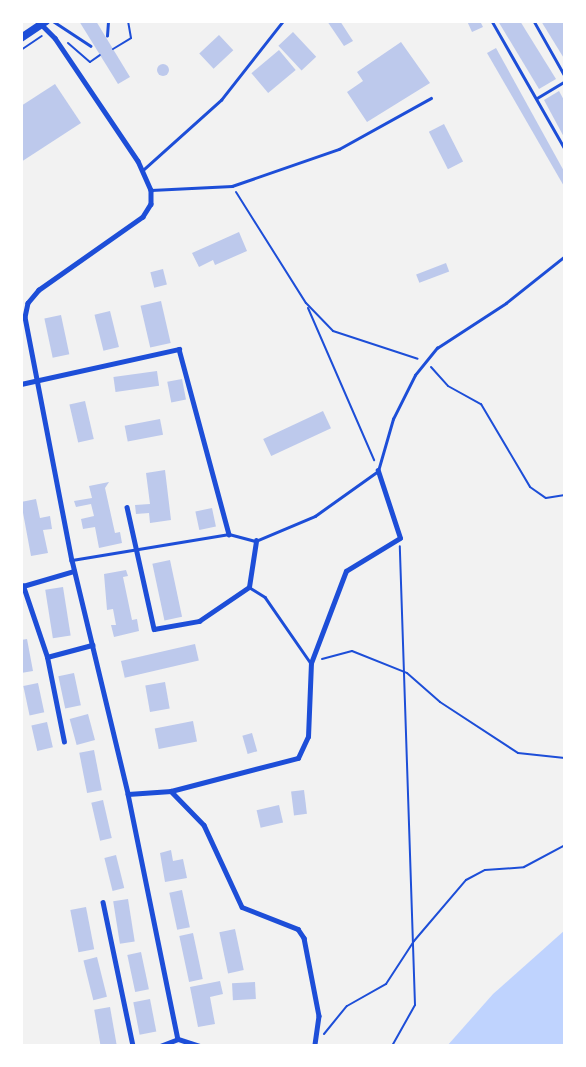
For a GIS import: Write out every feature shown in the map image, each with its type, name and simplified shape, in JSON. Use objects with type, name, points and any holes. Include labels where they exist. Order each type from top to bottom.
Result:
[{"type":"main road","points":[[21,37],[42,22]]},
{"type":"street","points":[[42,22],[144,170],[150,190],[151,204],[143,217],[39,290],[28,303],[25,317],[72,560],[128,794],[178,1039]]},
{"type":"street","points":[[21,384],[179,349],[229,534]]},
{"type":"street","points":[[128,794],[171,791],[298,758],[308,737],[311,663],[349,566],[400,538],[379,471]]},
{"type":"street","points":[[127,507],[154,629],[200,621],[249,587],[256,541]]},
{"type":"street","points":[[64,742],[47,657],[22,586],[75,571]]},
{"type":"street","points":[[47,657],[92,645]]},
{"type":"street","points":[[171,791],[204,825],[242,907],[298,929],[304,938],[319,1016],[315,1046]]},
{"type":"street","points":[[103,902],[133,1046]]},
{"type":"street","points":[[160,1046],[178,1039],[201,1046]]},
{"type":"lane","points":[[52,21],[91,46]]},
{"type":"lane","points":[[107,36],[108,21]]},
{"type":"lane","points":[[144,170],[221,100],[283,21]]},
{"type":"lane","points":[[492,21],[565,149]]},
{"type":"lane","points":[[534,21],[565,78],[537,98]]},
{"type":"lane","points":[[150,190],[232,186],[339,149],[431,98]]},
{"type":"lane","points":[[72,560],[229,534],[256,541],[315,516],[379,471],[393,419],[425,362],[437,348],[506,303],[565,256]]},
{"type":"lane","points":[[249,587],[265,597],[311,663]]},
{"type":"path","points":[[113,49],[131,38],[128,21]]},
{"type":"path","points":[[232,186],[306,303],[379,471]]},
{"type":"path","points":[[306,303],[333,331],[425,362],[448,386],[481,404],[530,487],[546,498],[565,495]]},
{"type":"path","points":[[392,1046],[415,1005],[407,673],[400,538]]},
{"type":"path","points":[[311,663],[352,651],[407,673],[440,702],[518,753],[565,758]]},
{"type":"path","points":[[315,1046],[347,1006],[386,984],[414,942],[466,880],[485,870],[524,867],[565,845]]},
{"type":"water","points":[[565,930],[565,1046],[447,1046],[493,994]]},
{"type":"building","points":[[79,21],[96,21],[130,77],[118,84]]},
{"type":"building","points":[[327,21],[340,21],[353,41],[344,46]]},
{"type":"building","points":[[467,21],[480,21],[483,27],[472,32]]},
{"type":"building","points":[[498,21],[520,21],[556,79],[539,89]]},
{"type":"building","points":[[541,21],[565,23],[565,60]]},
{"type":"building","points":[[293,32],[316,57],[302,71],[278,46]]},
{"type":"building","points":[[219,35],[233,50],[214,69],[199,53]]},
{"type":"building","points":[[401,42],[430,83],[367,122],[347,92],[363,81],[357,72]]},
{"type":"building","points":[[496,48],[565,173],[565,188],[487,53]]},
{"type":"building","points":[[279,50],[296,70],[268,93],[251,73]]},
{"type":"building","points":[[163,64],[169,70],[163,76],[157,70]]},
{"type":"building","points":[[55,84],[81,123],[21,162],[21,106]]},
{"type":"building","points":[[559,91],[565,102],[565,139],[544,100]]},
{"type":"building","points":[[444,124],[463,161],[448,169],[429,132]]},
{"type":"building","points":[[239,232],[247,251],[215,265],[213,260],[199,267],[192,253]]},
{"type":"building","points":[[446,263],[449,271],[419,283],[416,274]]},
{"type":"building","points":[[163,269],[167,285],[154,288],[150,272]]},
{"type":"building","points":[[161,301],[171,343],[150,348],[141,306]]},
{"type":"building","points":[[110,311],[119,347],[103,351],[94,315]]},
{"type":"building","points":[[61,315],[69,354],[53,358],[44,319]]},
{"type":"building","points":[[157,371],[159,386],[116,392],[113,377]]},
{"type":"building","points":[[182,379],[186,400],[171,402],[167,382]]},
{"type":"building","points":[[85,401],[94,439],[78,443],[69,405]]},
{"type":"building","points":[[323,411],[331,428],[271,456],[263,439]]},
{"type":"building","points":[[160,419],[163,435],[128,442],[125,426]]},
{"type":"building","points":[[165,470],[171,520],[150,523],[149,513],[136,514],[135,505],[150,504],[146,473]]},
{"type":"building","points":[[109,482],[105,488],[115,533],[120,532],[122,543],[99,548],[95,527],[83,529],[81,519],[94,516],[91,504],[76,507],[74,501],[92,498],[89,486]]},
{"type":"building","points":[[36,499],[40,518],[50,516],[52,529],[43,530],[48,553],[31,556],[21,502]]},
{"type":"building","points":[[212,508],[216,527],[199,530],[195,512]]},
{"type":"building","points":[[170,560],[182,617],[164,620],[152,564]]},
{"type":"building","points":[[126,570],[128,576],[123,577],[132,620],[137,619],[139,631],[114,637],[111,625],[116,625],[113,609],[107,610],[104,574]]},
{"type":"building","points":[[63,587],[71,635],[53,638],[45,590]]},
{"type":"building","points":[[27,639],[33,671],[21,673],[21,640]]},
{"type":"building","points":[[195,644],[199,661],[125,678],[121,661]]},
{"type":"building","points":[[74,673],[81,705],[65,709],[58,676]]},
{"type":"building","points":[[165,682],[170,709],[150,712],[145,685]]},
{"type":"building","points":[[38,683],[44,712],[30,715],[23,686]]},
{"type":"building","points":[[88,714],[95,740],[77,745],[70,719]]},
{"type":"building","points":[[193,721],[197,742],[159,749],[155,728]]},
{"type":"building","points":[[47,722],[53,747],[37,751],[31,726]]},
{"type":"building","points":[[252,733],[257,751],[248,754],[242,736]]},
{"type":"building","points":[[94,750],[102,790],[87,793],[79,753]]},
{"type":"building","points":[[304,790],[307,814],[294,815],[291,792]]},
{"type":"building","points":[[103,800],[112,838],[100,841],[91,803]]},
{"type":"building","points":[[279,805],[283,823],[261,828],[257,810]]},
{"type":"building","points":[[171,850],[173,861],[183,859],[187,878],[165,882],[160,853]]},
{"type":"building","points":[[116,855],[124,888],[113,891],[104,858]]},
{"type":"building","points":[[182,890],[190,927],[177,930],[169,893]]},
{"type":"building","points":[[128,899],[135,941],[120,944],[113,901]]},
{"type":"building","points":[[86,907],[94,949],[78,952],[70,910]]},
{"type":"building","points":[[235,929],[244,970],[228,973],[219,932]]},
{"type":"building","points":[[193,933],[203,979],[189,982],[179,936]]},
{"type":"building","points":[[141,952],[149,989],[135,992],[127,955]]},
{"type":"building","points":[[97,957],[107,997],[93,1000],[83,960]]},
{"type":"building","points":[[220,981],[223,994],[210,997],[215,1024],[198,1027],[190,987]]},
{"type":"building","points":[[255,982],[256,999],[233,1000],[232,983]]},
{"type":"building","points":[[150,999],[156,1031],[140,1035],[133,1002]]},
{"type":"building","points":[[110,1007],[117,1046],[101,1046],[94,1010]]}]
